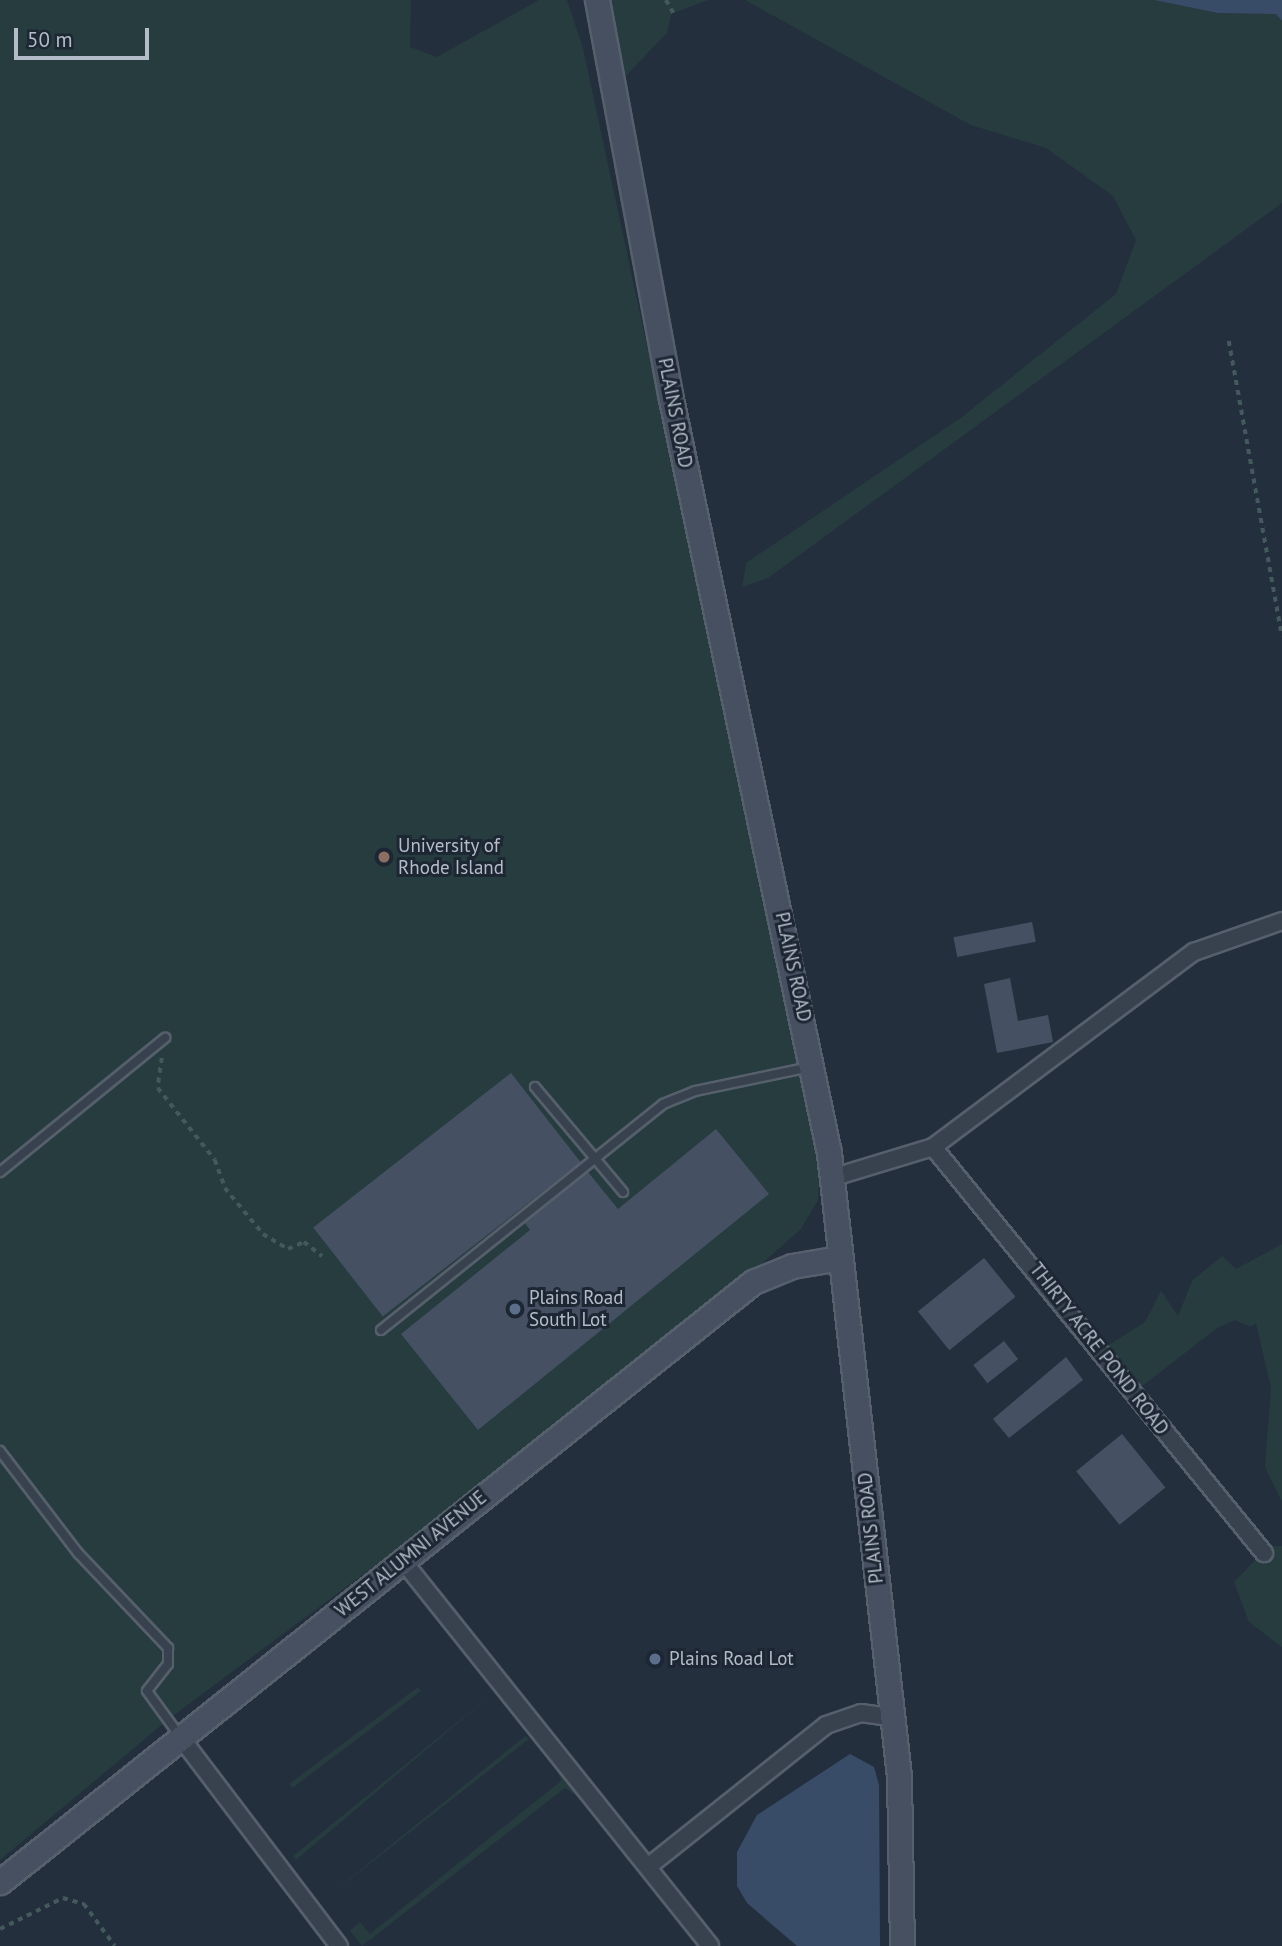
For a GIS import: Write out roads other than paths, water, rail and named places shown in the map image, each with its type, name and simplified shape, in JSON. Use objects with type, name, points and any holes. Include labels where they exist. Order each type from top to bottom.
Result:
[{"type":"street","name":"PLAINS ROAD","points":[[597,0],[670,394],[813,1067],[831,1178],[905,1866],[902,1946]]},
{"type":"street","points":[[831,1178],[933,1147],[1194,952],[1282,921]]},
{"type":"street","name":"THIRTY ACRE POND ROAD","points":[[933,1147],[1264,1553]]},
{"type":"street","name":"WEST ALUMNI AVENUE","points":[[0,1882],[753,1282],[792,1266],[839,1258]]},
{"type":"street","points":[[403,1561],[649,1866],[710,1946]]},
{"type":"street","points":[[649,1866],[827,1725],[861,1713],[890,1717]]},
{"type":"street","points":[[181,1738],[339,1946]]},
{"type":"lane","points":[[0,1172],[165,1038]]},
{"type":"lane","points":[[382,1330],[663,1104],[695,1091],[813,1067]]},
{"type":"lane","points":[[535,1087],[622,1192]]},
{"type":"lane","points":[[0,1451],[78,1553],[169,1648],[168,1664],[147,1691],[181,1738]]},
{"type":"water","points":[[1154,0],[1282,0],[1282,21],[1276,14],[1218,13]]},
{"type":"water","points":[[850,1754],[874,1767],[879,1785],[880,1946],[797,1946],[747,1903],[737,1886],[737,1852],[757,1815]]},
{"type":"place","name":"University of Rhode Island","points":[[384,857]]},
{"type":"place","name":"Plains Road South Lot","points":[[515,1309]]},
{"type":"place","name":"Plains Road Lot","points":[[655,1659]]}]
